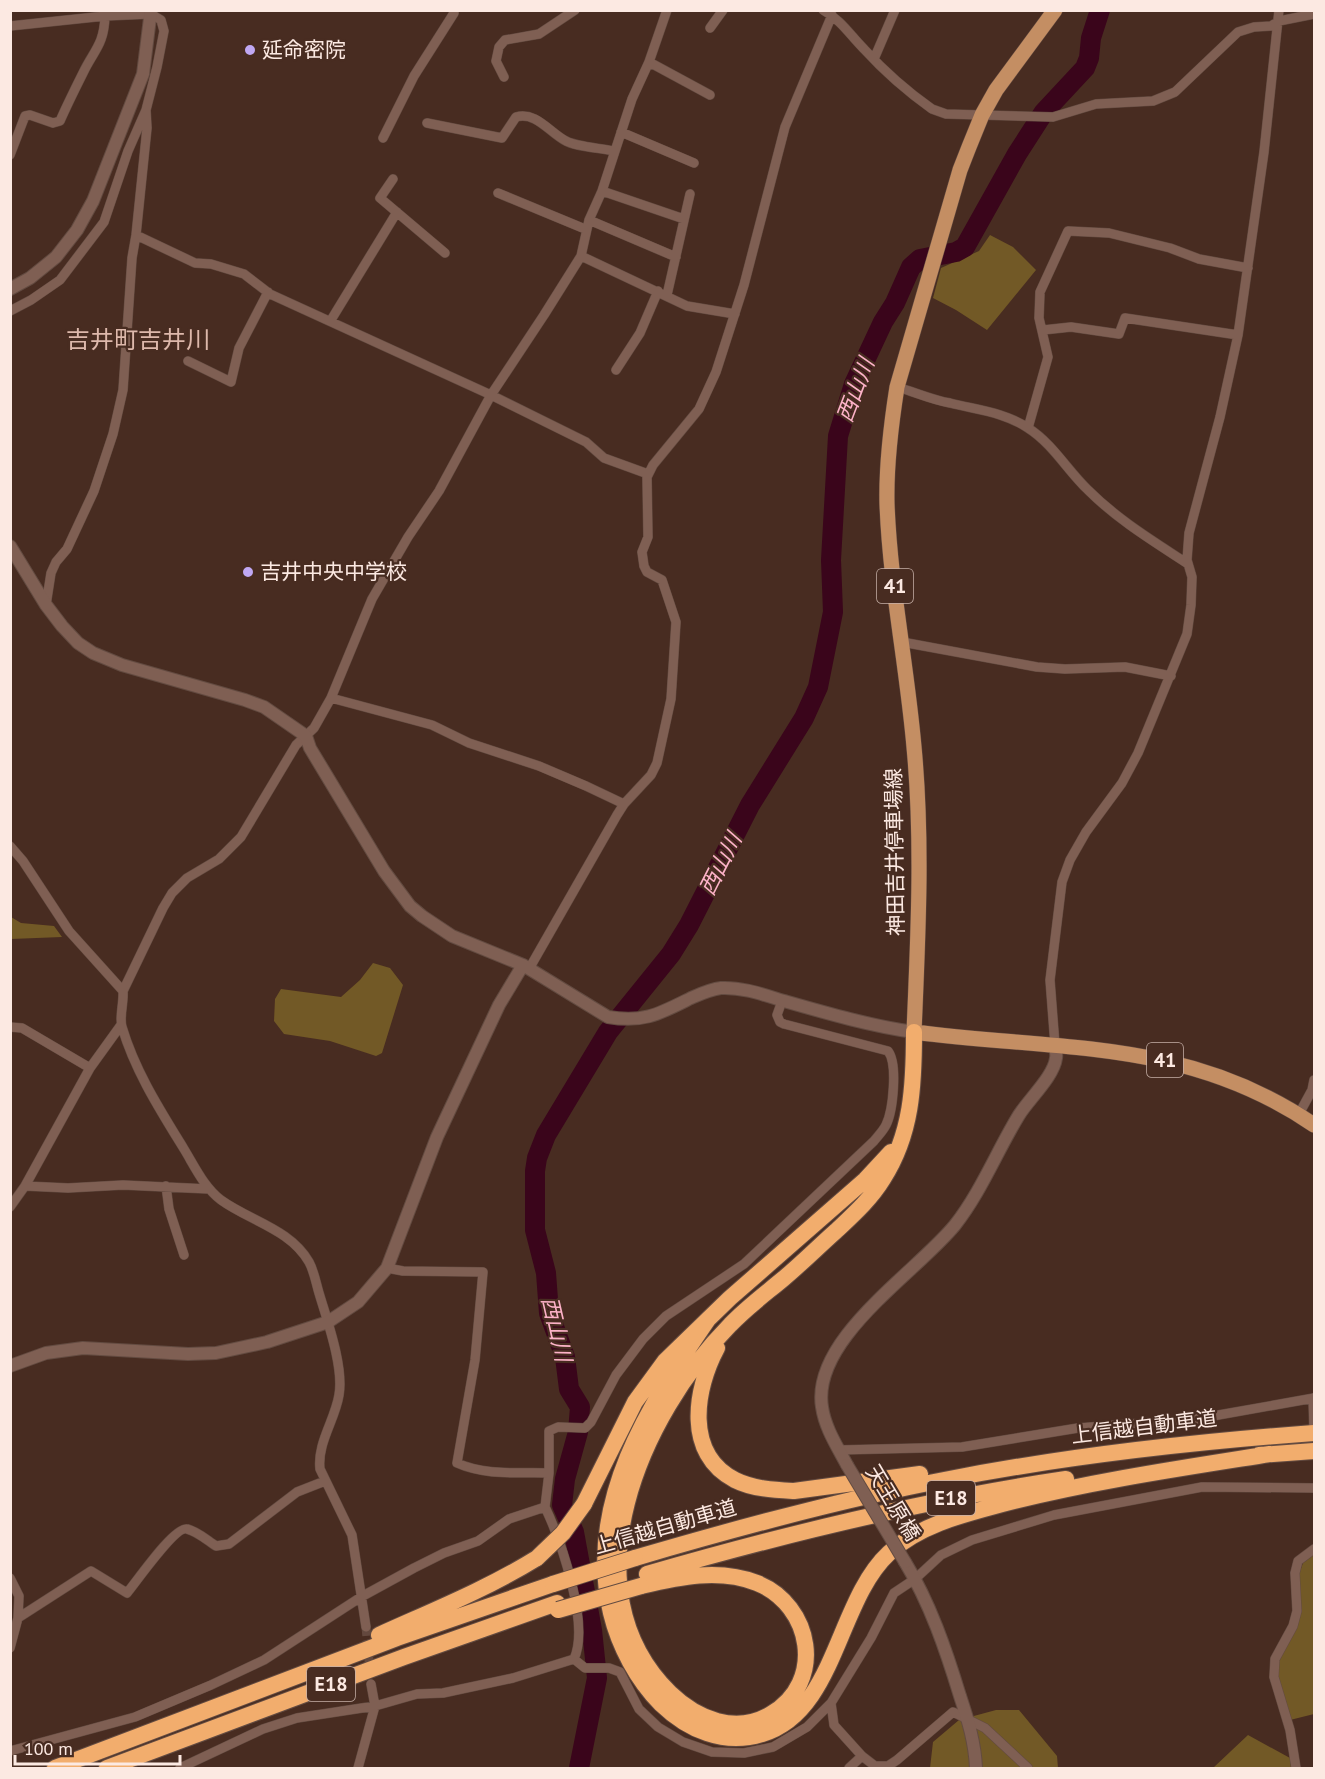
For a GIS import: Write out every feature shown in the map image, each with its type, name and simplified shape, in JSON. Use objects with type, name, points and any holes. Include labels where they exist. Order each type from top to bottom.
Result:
[{"type":"highway","points":[[640,1581],[696,1575],[737,1577],[758,1583],[776,1594],[789,1606],[805,1636],[805,1664],[797,1688],[786,1702],[772,1713],[757,1720],[724,1723],[693,1712],[664,1687],[639,1650],[624,1610],[620,1587],[619,1543],[623,1517],[637,1469],[660,1420],[689,1372],[746,1308],[862,1207],[886,1176],[901,1146],[913,1096],[914,1032]]},
{"type":"highway","points":[[222,1705],[475,1591],[537,1558],[563,1533],[584,1504],[622,1426],[650,1380],[682,1342],[865,1180],[890,1154],[906,1127]]},
{"type":"highway","points":[[746,1308],[711,1359],[700,1395],[698,1412],[703,1444],[710,1458],[735,1480],[754,1486],[775,1490],[815,1489],[1118,1447],[1185,1443]]},
{"type":"highway","points":[[709,1318],[660,1391],[633,1442],[615,1489],[604,1558],[605,1580],[614,1623],[621,1643],[642,1681],[663,1706],[688,1726],[724,1738],[743,1738],[763,1734],[780,1726],[794,1715],[820,1682],[854,1604],[875,1569],[904,1541],[921,1531],[974,1512],[1044,1494],[1108,1480],[1270,1454]]},
{"type":"highway","name":"上信越自動車道","points":[[55,1768],[397,1638],[553,1584],[635,1558],[781,1517],[857,1498],[1036,1464],[1185,1443],[1314,1432]]},
{"type":"highway","name":"上信越自動車道","points":[[107,1768],[458,1637],[786,1535],[947,1499],[1107,1473],[1314,1451]]},
{"type":"main road","name":"神田吉井停車場線","points":[[914,1032],[920,878],[919,824],[915,747],[887,503],[889,448],[897,387],[960,170],[982,115],[1013,65],[1053,11]]},
{"type":"main road","name":"41","points":[[914,1032],[1124,1052],[1180,1063],[1248,1087],[1299,1114],[1314,1125]]},
{"type":"street","points":[[383,138],[414,76],[454,13],[453,10]]},
{"type":"street","points":[[504,77],[496,61],[499,47],[505,40],[539,34],[575,10]]},
{"type":"street","points":[[366,1627],[352,1535],[325,1481],[319,1460],[321,1447],[339,1395],[340,1377],[328,1322],[310,1263],[289,1239],[235,1209],[209,1189],[154,1101],[137,1067],[121,1025],[123,992],[172,893],[187,878],[219,859],[242,837],[296,745],[314,728],[331,698],[372,599],[408,537],[439,491],[491,395],[581,256],[587,224],[602,191],[632,99],[649,62],[667,10]]},
{"type":"street","points":[[710,28],[723,10]]},
{"type":"street","points":[[823,10],[832,15],[874,59],[932,109],[946,114],[1053,117],[1096,104],[1153,101],[1175,92],[1238,32],[1314,14]]},
{"type":"street","points":[[874,59],[895,10]]},
{"type":"street","points":[[1055,1045],[1050,980],[1062,882],[1070,860],[1086,832],[1122,783],[1138,753],[1187,634],[1192,577],[1188,564],[1189,532],[1220,417],[1238,335],[1279,10]]},
{"type":"street","points":[[10,289],[30,278],[56,257],[77,230],[93,201],[143,74],[151,12]]},
{"type":"street","points":[[10,26],[151,12],[161,20],[164,31],[146,110],[128,151],[104,222],[60,280],[10,311]]},
{"type":"street","points":[[10,1366],[46,1353],[83,1348],[188,1354],[216,1353],[267,1342],[328,1322],[358,1302],[387,1268],[437,1137],[499,1005],[526,967],[624,804],[651,775],[657,763],[672,699],[676,622],[662,580],[647,572],[644,566],[642,552],[648,537],[648,474],[699,409],[716,372],[744,285],[785,127],[832,15]]},
{"type":"street","points":[[10,155],[25,116],[30,114],[53,123],[60,121],[84,70],[99,46],[104,32],[105,16]]},
{"type":"street","points":[[649,62],[710,96]]},
{"type":"street","points":[[46,605],[51,573],[56,562],[67,549],[94,491],[113,434],[123,390],[132,258],[147,128],[146,110]]},
{"type":"street","points":[[427,123],[502,138],[516,117],[523,115],[543,123],[567,142],[614,151]]},
{"type":"street","points":[[621,132],[694,163]]},
{"type":"street","points":[[393,178],[380,198],[445,253]]},
{"type":"street","points":[[602,191],[684,219]]},
{"type":"street","points":[[498,193],[676,257]]},
{"type":"street","points":[[616,370],[663,293],[676,257],[690,194]]},
{"type":"street","points":[[331,320],[397,212]]},
{"type":"street","points":[[1028,428],[1048,357],[1039,318],[1040,292],[1068,231],[1109,233],[1170,248],[1199,259],[1248,268]]},
{"type":"street","points":[[136,235],[195,262],[211,264],[244,274],[268,292],[491,395],[586,442],[604,458],[648,474]]},
{"type":"street","points":[[581,256],[687,306],[735,314]]},
{"type":"street","points":[[188,362],[231,382],[238,348],[268,292]]},
{"type":"street","points":[[1042,330],[1071,327],[1119,334],[1125,318],[1238,335]]},
{"type":"street","points":[[897,387],[948,403],[1007,416],[1028,428],[1046,442],[1086,489],[1110,511],[1188,564]]},
{"type":"street","points":[[10,546],[46,605],[78,643],[93,653],[122,665],[245,700],[280,717],[296,731],[306,736],[310,748],[384,872],[410,906],[430,923],[452,936],[526,967],[608,1017],[640,1020],[659,1014],[704,992],[720,988],[762,993],[782,1001],[914,1032]]},
{"type":"street","points":[[902,642],[1037,667],[1065,669],[1125,667],[1171,676]]},
{"type":"street","points":[[331,698],[432,725],[469,742],[539,766],[624,804]]},
{"type":"street","points":[[10,846],[23,861],[69,931],[123,992]]},
{"type":"street","points":[[574,1659],[579,1647],[578,1619],[568,1565],[545,1507],[549,1473],[549,1431],[558,1427],[585,1428],[591,1422],[616,1374],[666,1316],[744,1264],[874,1141],[886,1125],[894,1068],[888,1051],[784,1024],[777,1016],[782,1001]]},
{"type":"street","points":[[10,1207],[25,1186],[90,1068],[121,1025]]},
{"type":"street","points":[[10,1027],[22,1028],[90,1068]]},
{"type":"street","name":"天王原橋","points":[[976,1768],[976,1756],[967,1719],[950,1662],[915,1579],[828,1430],[821,1405],[822,1385],[833,1354],[867,1311],[954,1226],[976,1194],[1020,1114],[1050,1073],[1056,1059],[1055,1045]]},
{"type":"street","points":[[1299,1114],[1312,1090],[1314,1080]]},
{"type":"street","points":[[25,1186],[68,1188],[123,1185],[209,1189]]},
{"type":"street","points":[[166,1186],[169,1209],[184,1256]]},
{"type":"street","points":[[387,1268],[403,1271],[483,1272],[475,1360],[457,1463],[471,1469],[488,1472],[549,1473]]},
{"type":"street","points":[[839,1449],[962,1447],[1078,1428],[1206,1417],[1313,1401],[1314,1432]]},
{"type":"street","points":[[18,1618],[91,1571],[127,1593],[144,1574],[168,1540],[180,1530],[187,1529],[216,1546],[229,1544],[297,1492],[325,1481]]},
{"type":"street","points":[[574,1659],[585,1668],[609,1668],[620,1672],[639,1709],[658,1727],[683,1742],[712,1752],[744,1753],[772,1747],[807,1727],[831,1702],[871,1638],[894,1593],[915,1579],[941,1555],[972,1540],[1054,1515],[1202,1487],[1314,1488]]},
{"type":"street","points":[[10,1751],[135,1717],[178,1700],[264,1660],[361,1597],[444,1553],[478,1541],[509,1519],[545,1507]]},
{"type":"street","points":[[1296,1768],[1290,1730],[1274,1677],[1275,1659],[1293,1626],[1297,1611],[1294,1573],[1298,1561],[1314,1549]]},
{"type":"street","points":[[10,1578],[19,1596],[18,1618],[10,1648]]},
{"type":"street","points":[[180,1768],[263,1729],[297,1718],[375,1706],[417,1694],[443,1693],[513,1678],[574,1659]]},
{"type":"street","points":[[358,1768],[375,1706],[371,1684]]},
{"type":"street","points":[[831,1702],[834,1725],[862,1756],[875,1766],[888,1766],[953,1712],[985,1728],[1028,1768]]},
{"type":"street","points":[[849,1768],[862,1756]]},
{"type":"shaded area","points":[[990,235],[1013,247],[1036,270],[987,330],[933,298],[941,268],[979,251]]},
{"type":"shaded area","points":[[11,917],[21,923],[54,926],[62,937],[11,939]]},
{"type":"shaded area","points":[[373,963],[390,968],[403,985],[382,1053],[376,1056],[330,1041],[284,1034],[274,1021],[275,999],[281,989],[341,997],[360,980]]},
{"type":"shaded area","points":[[1314,1554],[1314,1714],[1290,1720],[1276,1677],[1278,1660],[1300,1617],[1300,1571],[1303,1563]]},
{"type":"shaded area","points":[[996,1710],[1019,1710],[1057,1756],[1058,1768],[930,1768],[933,1742],[959,1720]]},
{"type":"shaded area","points":[[1248,1735],[1290,1758],[1291,1768],[1213,1768]]},
{"type":"waterway","name":"西山川","points":[[579,1768],[597,1678],[592,1630],[574,1532],[562,1505],[565,1479],[578,1432],[580,1407],[569,1389],[565,1357],[549,1313],[546,1273],[535,1230],[537,1158],[546,1135],[608,1032],[671,954],[689,925],[750,805],[804,718],[818,687],[833,612],[831,560],[838,436],[854,384],[883,322],[895,303],[911,267],[920,259],[956,252],[965,247],[1017,154],[1044,112],[1085,68],[1100,10]]},
{"type":"tunnel","points":[[366,1627],[370,1672]]},
{"type":"place","name":"延命密院","points":[[250,50]]},
{"type":"place","name":"吉井中央中学校","points":[[248,572]]},
{"type":"district","name":"吉井町吉井川","points":[[138,340]]}]
